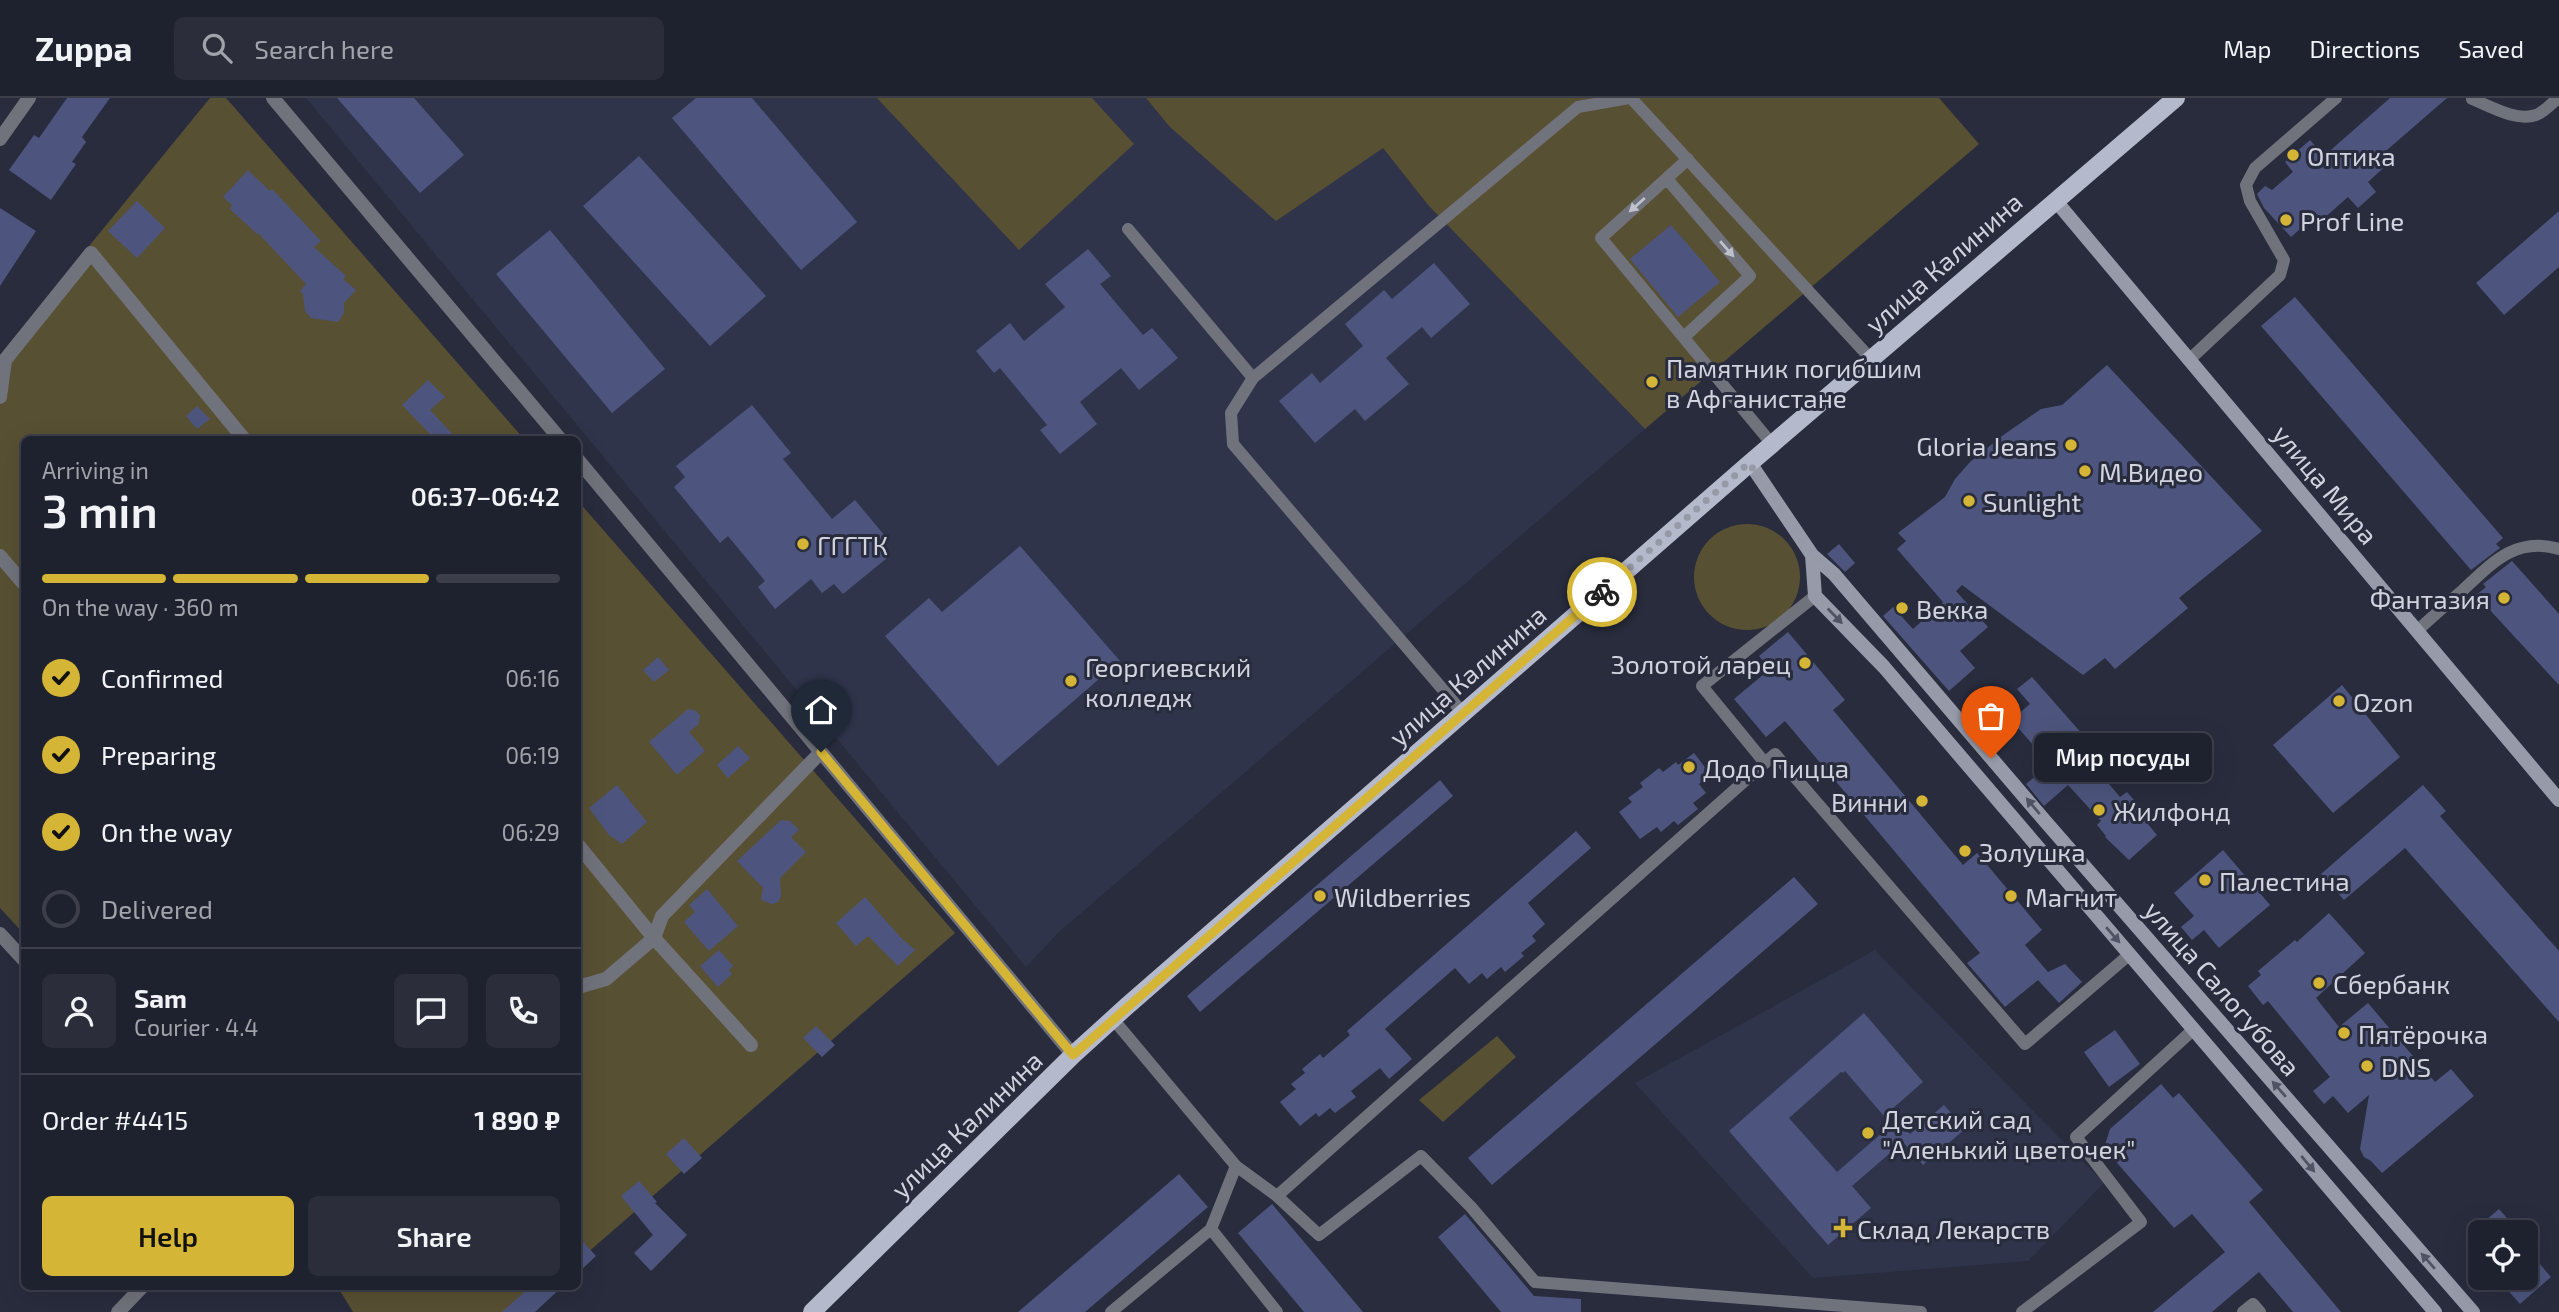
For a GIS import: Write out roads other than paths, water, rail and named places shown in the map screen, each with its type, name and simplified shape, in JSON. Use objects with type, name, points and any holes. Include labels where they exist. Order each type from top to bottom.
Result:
[{"type":"main road","name":"улица Калинина","points":[[812,1312],[1073,1055],[1749,463],[2175,98]]},
{"type":"street","points":[[0,139],[29,98]]},
{"type":"street","points":[[273,98],[558,436]]},
{"type":"street","name":"улица Мира","points":[[2055,200],[2559,800]]},
{"type":"street","points":[[0,397],[5,360],[92,253],[242,436]]},
{"type":"street","name":"улица Салогубова","points":[[1749,463],[1812,555],[1834,574],[2045,821],[2473,1312]]},
{"type":"street","points":[[581,464],[1073,1055]]},
{"type":"street","points":[[1812,555],[1815,596]]},
{"type":"street","points":[[0,556],[21,580]]},
{"type":"street","name":"улица Салогубова","points":[[1815,596],[1884,667],[2435,1312]]},
{"type":"street","points":[[581,986],[606,979],[654,937],[662,916],[821,752]]},
{"type":"street","points":[[581,849],[654,937],[751,1045]]},
{"type":"street","points":[[0,934],[21,957]]},
{"type":"street","points":[[118,1312],[139,1290]]},
{"type":"lane","points":[[1463,713],[1233,444],[1231,413],[1253,378],[1578,107],[1630,98],[1871,359]]},
{"type":"lane","points":[[2189,360],[2280,275],[2284,260],[2250,201],[2246,185],[2255,168],[2336,98]]},
{"type":"lane","points":[[2472,99],[2517,116],[2528,117],[2539,114],[2558,98]]},
{"type":"lane","points":[[1688,159],[1601,239],[1772,444]]},
{"type":"lane","points":[[1667,178],[1750,276],[1684,337]]},
{"type":"lane","points":[[1128,229],[1253,378]]},
{"type":"lane","points":[[2417,631],[2498,557],[2522,547],[2546,545],[2559,549]]},
{"type":"lane","points":[[1765,764],[1702,686],[1815,596]]},
{"type":"lane","points":[[1277,1196],[1775,754],[2025,1044],[2130,954]]},
{"type":"lane","points":[[1114,1019],[1236,1166],[1277,1196],[1319,1235],[1421,1156],[1471,1206],[1535,1282],[1921,1312]]},
{"type":"lane","points":[[2022,1312],[2039,1307],[2141,1222],[2076,1137],[2194,1029]]},
{"type":"lane","points":[[1111,1312],[1211,1229],[1236,1166]]},
{"type":"lane","points":[[1211,1229],[1278,1312]]},
{"type":"lane","points":[[2243,1312],[2253,1304],[2260,1312]]},
{"type":"place","name":"Оптика","points":[[2293,155]]},
{"type":"place","name":"Prof Line","points":[[2286,220]]},
{"type":"place","name":"Памятник погибшим в Афганистане","points":[[1652,382]]},
{"type":"place","name":"Gloria Jeans","points":[[2071,445]]},
{"type":"place","name":"М.Видео","points":[[2085,471]]},
{"type":"place","name":"Sunlight","points":[[1969,501]]},
{"type":"place","name":"ГГГТК","points":[[803,544]]},
{"type":"place","name":"Фантазия","points":[[2504,598]]},
{"type":"place","name":"Векка","points":[[1902,608]]},
{"type":"place","name":"Золотой ларец","points":[[1805,663]]},
{"type":"place","name":"Георгиевский колледж","points":[[1071,681]]},
{"type":"place","name":"Ozon","points":[[2339,701]]},
{"type":"place","name":"Мир посуды","points":[[1991,758]]},
{"type":"place","name":"Додо Пицца","points":[[1689,767]]},
{"type":"place","name":"Винни","points":[[1922,801]]},
{"type":"place","name":"Жилфонд","points":[[2099,810]]},
{"type":"place","name":"Золушка","points":[[1965,851]]},
{"type":"place","name":"Палестина","points":[[2205,880]]},
{"type":"place","name":"Wildberries","points":[[1320,896]]},
{"type":"place","name":"Магнит","points":[[2011,896]]},
{"type":"place","name":"Сбербанк","points":[[2319,983]]},
{"type":"place","name":"Пятёрочка","points":[[2344,1033]]},
{"type":"place","name":"DNS","points":[[2367,1066]]},
{"type":"place","name":"Детский сад \"Аленький цветочек\"","points":[[1868,1133]]},
{"type":"place","name":"Склад Лекарств","points":[[1843,1228]]}]
